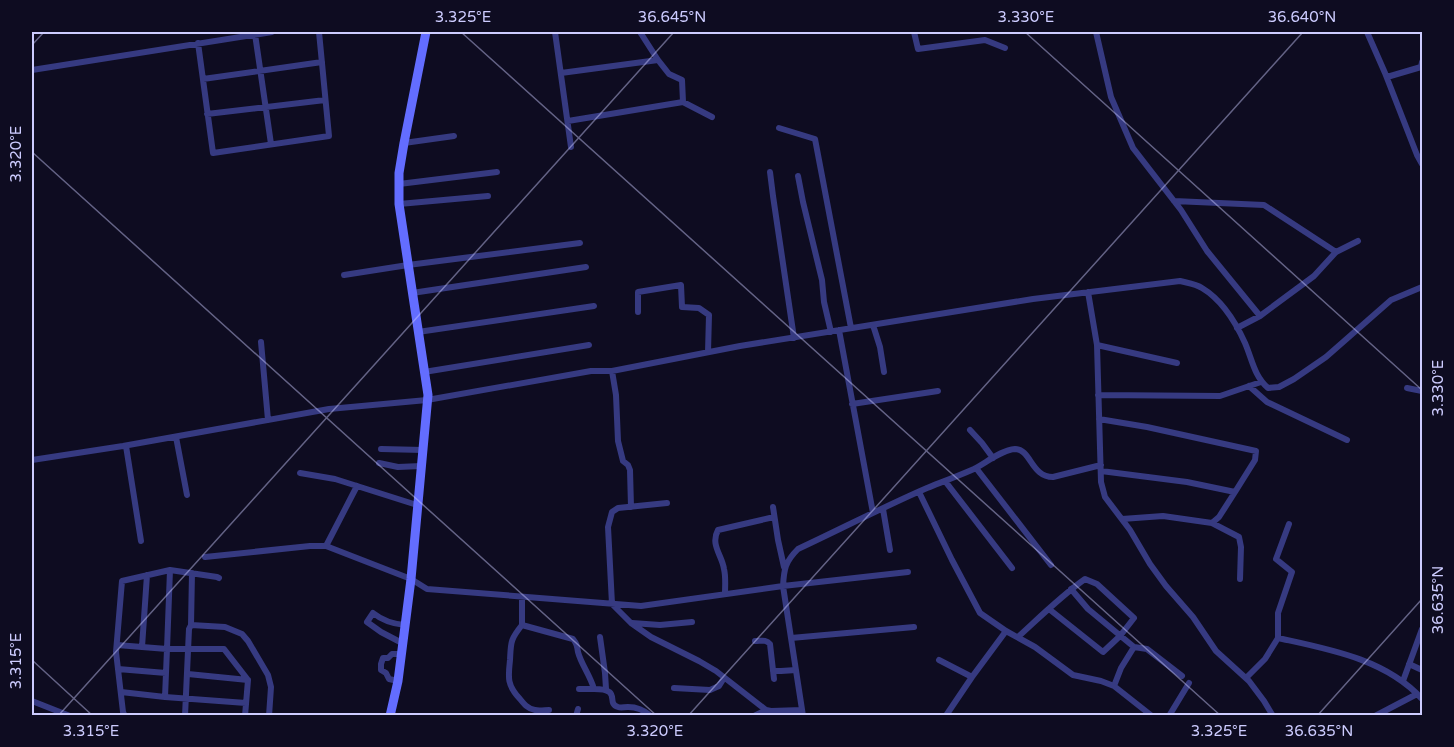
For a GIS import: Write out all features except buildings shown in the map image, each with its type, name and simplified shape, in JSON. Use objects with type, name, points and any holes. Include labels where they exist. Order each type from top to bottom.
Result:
[{"type":"street","points":[[32,70],[272,32]]},
{"type":"street","points":[[198,43],[213,153],[329,136],[319,32]]},
{"type":"street","points":[[390,716],[398,681],[411,579],[427,400],[399,204],[399,173],[426,32]]},
{"type":"street","points":[[555,32],[571,147]]},
{"type":"street","points":[[640,32],[669,74],[682,80],[683,102]]},
{"type":"street","points":[[914,32],[918,49],[985,39],[1005,48]]},
{"type":"street","points":[[1096,32],[1111,97],[1133,148],[1174,201],[1207,251],[1260,316]]},
{"type":"street","points":[[1367,32],[1422,164]]},
{"type":"street","points":[[255,34],[271,144]]},
{"type":"street","points":[[561,74],[658,60]]},
{"type":"street","points":[[203,79],[322,62]]},
{"type":"street","points":[[1387,77],[1421,67],[1422,62]]},
{"type":"street","points":[[207,114],[325,100]]},
{"type":"street","points":[[568,121],[683,102],[712,117]]},
{"type":"street","points":[[779,128],[815,138],[851,328]]},
{"type":"street","points":[[404,143],[454,136]]},
{"type":"street","points":[[399,184],[497,172]]},
{"type":"street","points":[[770,172],[794,338]]},
{"type":"street","points":[[798,176],[822,280],[831,332]]},
{"type":"street","points":[[399,204],[488,196]]},
{"type":"street","points":[[1174,201],[1264,205],[1336,252]]},
{"type":"street","points":[[1237,328],[1260,316],[1314,276],[1336,252],[1358,242]]},
{"type":"street","points":[[344,275],[580,243]]},
{"type":"street","points":[[412,292],[586,267]]},
{"type":"street","points":[[32,460],[126,446],[329,409],[427,400],[591,372],[612,371],[708,352],[1034,299],[1180,281],[1202,288],[1216,299],[1237,328],[1261,382],[1268,388],[1279,387],[1294,380],[1326,357],[1391,300],[1422,287]]},
{"type":"street","points":[[639,312],[638,292],[681,285],[682,306],[699,308],[709,315],[708,352]]},
{"type":"street","points":[[1088,292],[1097,345],[1101,482],[1105,497],[1130,530],[1166,586],[1193,617],[1216,651],[1246,678],[1273,716]]},
{"type":"street","points":[[418,332],[594,306]]},
{"type":"street","points":[[873,325],[880,347],[884,372]]},
{"type":"street","points":[[839,330],[873,513]]},
{"type":"street","points":[[261,342],[268,420]]},
{"type":"street","points":[[424,372],[589,345]]},
{"type":"street","points":[[1097,345],[1177,363]]},
{"type":"street","points":[[612,371],[616,395],[618,441],[623,461],[630,470],[631,507]]},
{"type":"street","points":[[1098,395],[1220,396],[1261,382]]},
{"type":"street","points":[[1249,386],[1267,402],[1347,440]]},
{"type":"street","points":[[1407,388],[1422,391]]},
{"type":"street","points":[[852,404],[938,391]]},
{"type":"street","points":[[1099,419],[1256,451],[1255,460],[1219,517],[1212,523]]},
{"type":"street","points":[[970,430],[993,458]]},
{"type":"street","points":[[176,437],[187,495]]},
{"type":"street","points":[[126,446],[141,541]]},
{"type":"street","points":[[381,449],[423,450]]},
{"type":"street","points":[[784,567],[798,549],[1014,449],[1025,454],[1040,474],[1046,477],[1101,468],[1235,492]]},
{"type":"street","points":[[379,463],[398,467],[421,466]]},
{"type":"street","points":[[976,468],[1051,565]]},
{"type":"street","points":[[300,473],[335,479],[417,505]]},
{"type":"street","points":[[945,481],[1012,568]]},
{"type":"street","points":[[326,546],[357,486]]},
{"type":"street","points":[[919,492],[980,613],[1035,647],[1073,675],[1114,686],[1152,716]]},
{"type":"street","points":[[667,503],[618,508],[612,512],[608,527],[612,604],[651,637],[699,661],[766,710],[802,713],[783,586],[784,567],[773,507]]},
{"type":"street","points":[[883,509],[890,550]]},
{"type":"street","points":[[1122,519],[1163,516],[1212,523],[1239,537],[1240,579]]},
{"type":"street","points":[[725,594],[724,566],[718,555],[715,541],[718,530],[774,517]]},
{"type":"street","points":[[1246,678],[1265,659],[1278,638],[1278,613],[1292,572],[1275,559],[1289,525]]},
{"type":"street","points":[[205,557],[326,546],[411,579],[427,589],[641,606],[783,586],[908,572]]},
{"type":"street","points":[[165,697],[170,570]]},
{"type":"street","points":[[125,716],[117,645],[122,581],[170,570],[219,578]]},
{"type":"street","points":[[185,716],[192,573]]},
{"type":"street","points":[[142,647],[147,575]]},
{"type":"street","points":[[1018,637],[1071,589],[1085,579],[1097,584],[1134,618],[1103,652],[1049,609]]},
{"type":"street","points":[[1071,589],[1088,609],[1134,647],[1147,649],[1182,676]]},
{"type":"street","points":[[522,597],[522,625],[510,646],[509,685],[521,701],[535,713],[549,710]]},
{"type":"street","points":[[402,643],[367,622],[373,613],[391,623],[405,626]]},
{"type":"street","points":[[632,623],[660,625],[692,622]]},
{"type":"street","points":[[191,625],[225,627],[242,634],[248,640],[268,675],[271,687],[269,716]]},
{"type":"street","points":[[522,625],[573,639],[594,689]]},
{"type":"street","points":[[791,638],[914,627]]},
{"type":"street","points":[[1403,681],[1422,629]]},
{"type":"street","points":[[947,714],[1006,631]]},
{"type":"street","points":[[600,637],[606,689]]},
{"type":"street","points":[[1278,638],[1331,650],[1373,665],[1403,681],[1420,696],[1375,716]]},
{"type":"street","points":[[755,641],[765,640],[770,644],[774,679]]},
{"type":"street","points":[[117,645],[166,649],[224,649],[248,680],[245,716]]},
{"type":"street","points":[[1114,686],[1121,668],[1134,647]]},
{"type":"street","points":[[1415,648],[1422,651]]},
{"type":"street","points":[[398,681],[389,679],[381,670],[381,664],[383,658],[388,658],[392,654],[401,654]]},
{"type":"street","points":[[939,660],[972,677]]},
{"type":"street","points":[[1409,664],[1422,670]]},
{"type":"street","points":[[118,669],[166,673]]},
{"type":"street","points":[[773,670],[796,670]]},
{"type":"street","points":[[188,674],[248,680]]},
{"type":"street","points":[[674,688],[710,690],[719,686],[724,678]]},
{"type":"street","points":[[1169,716],[1190,683]]},
{"type":"street","points":[[579,689],[606,689],[611,693],[613,705],[638,708],[651,716]]},
{"type":"street","points":[[121,692],[246,703]]},
{"type":"street","points":[[32,710],[34,702],[70,716]]},
{"type":"street","points":[[754,716],[766,710]]}]
